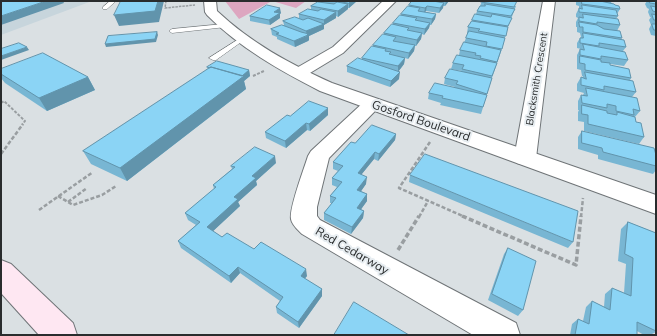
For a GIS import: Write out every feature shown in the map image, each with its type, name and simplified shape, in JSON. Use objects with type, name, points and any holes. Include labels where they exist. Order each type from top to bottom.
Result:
[{"type":"main road","points":[[1,273],[61,335]]},
{"type":"street","points":[[299,73],[338,50],[390,1]]},
{"type":"street","name":"Blacksmith Crescent","points":[[525,158],[549,1]]},
{"type":"street","name":"Gosford Boulevard","points":[[210,2],[211,12],[224,26],[242,39],[299,73],[326,87],[656,205]]},
{"type":"street","name":"Red Cedarway","points":[[372,104],[319,156],[305,206],[304,219],[311,227],[504,335]]},
{"type":"lane","points":[[105,8],[113,1]]},
{"type":"lane","points":[[172,31],[224,26]]},
{"type":"lane","points":[[213,58],[242,39]]},
{"type":"path","points":[[166,1],[165,8],[210,2]]},
{"type":"path","points":[[254,76],[268,70]]},
{"type":"path","points":[[1,103],[4,102],[26,121],[1,154]]},
{"type":"path","points":[[432,140],[399,188],[576,265],[584,196]]},
{"type":"path","points":[[39,210],[93,172]]},
{"type":"path","points":[[58,196],[74,205],[102,195],[116,186]]},
{"type":"path","points":[[68,202],[87,188]]},
{"type":"path","points":[[386,270],[428,201]]},
{"type":"shaded area","points":[[1,1],[92,1],[1,35]]},
{"type":"shaded area","points":[[225,1],[272,1],[239,19]]},
{"type":"shaded area","points":[[272,1],[306,1],[296,8]]},
{"type":"building","points":[[1,1],[46,1],[1,16]]},
{"type":"building","points":[[121,1],[158,1],[155,11],[114,15]]},
{"type":"building","points":[[337,1],[351,1],[349,3]]},
{"type":"building","points":[[412,1],[433,1],[444,3],[440,8],[427,6],[425,8],[409,5]]},
{"type":"building","points":[[517,1],[514,7],[481,2]]},
{"type":"building","points":[[582,1],[600,1],[619,6],[620,9],[582,4]]},
{"type":"building","points":[[649,1],[656,1],[656,4],[650,3]]},
{"type":"building","points":[[318,2],[334,4],[337,2],[348,4],[338,11],[311,6]]},
{"type":"building","points":[[485,4],[515,9],[511,16],[477,11],[480,6],[485,6]]},
{"type":"building","points":[[267,5],[280,8],[274,12],[280,13],[269,20],[250,16]]},
{"type":"building","points":[[582,5],[616,10],[618,16],[579,12],[579,8],[582,9]]},
{"type":"building","points":[[408,6],[420,8],[418,11],[436,14],[432,19],[401,14]]},
{"type":"building","points":[[651,6],[656,7],[656,12],[653,11]]},
{"type":"building","points":[[308,9],[318,11],[321,9],[336,12],[324,20],[299,14]]},
{"type":"building","points":[[475,14],[491,17],[492,14],[512,18],[508,26],[472,20]]},
{"type":"building","points":[[583,14],[618,19],[620,25],[597,22],[597,24],[579,21],[579,17],[583,18]]},
{"type":"building","points":[[652,14],[656,15],[656,20],[654,20]]},
{"type":"building","points":[[400,15],[417,18],[415,20],[430,23],[425,29],[393,23]]},
{"type":"building","points":[[295,17],[303,20],[308,18],[324,24],[306,31],[283,21]]},
{"type":"building","points":[[472,21],[508,27],[506,36],[478,31],[480,29],[468,27]]},
{"type":"building","points":[[579,22],[597,25],[604,29],[620,31],[622,38],[583,32],[583,27],[580,27]]},
{"type":"building","points":[[392,24],[409,28],[407,30],[422,33],[417,40],[384,33]]},
{"type":"building","points":[[652,24],[656,24],[656,30],[654,30]]},
{"type":"building","points":[[282,25],[309,34],[294,41],[276,34],[279,33],[271,29]]},
{"type":"building","points":[[469,31],[505,38],[502,49],[486,46],[487,42],[466,38]]},
{"type":"building","points":[[157,32],[155,39],[105,44],[108,36]]},
{"type":"building","points":[[583,33],[624,40],[626,47],[599,43],[599,46],[580,43],[580,38],[583,38]]},
{"type":"building","points":[[383,34],[396,37],[393,41],[415,45],[409,53],[373,45]]},
{"type":"building","points":[[464,42],[501,50],[497,62],[480,58],[481,56],[475,55],[476,53],[460,50]]},
{"type":"building","points":[[19,43],[27,47],[1,56],[1,49]]},
{"type":"building","points":[[583,44],[625,52],[628,60],[601,56],[601,59],[580,55],[580,49],[584,50]]},
{"type":"building","points":[[372,46],[386,49],[385,51],[391,52],[389,54],[405,58],[398,66],[362,58]]},
{"type":"building","points":[[43,53],[88,77],[39,98],[1,74],[1,69]]},
{"type":"building","points":[[457,55],[497,63],[492,76],[462,69],[464,65],[453,63]]},
{"type":"building","points":[[580,56],[601,60],[601,62],[610,63],[610,65],[629,69],[631,78],[585,70],[585,64],[580,63]]},
{"type":"building","points":[[358,58],[400,72],[391,81],[347,66]]},
{"type":"building","points":[[217,61],[249,70],[242,76],[207,67]]},
{"type":"building","points":[[211,67],[244,76],[120,168],[83,151]]},
{"type":"building","points":[[450,69],[492,78],[487,94],[456,84],[458,81],[445,78]]},
{"type":"building","points":[[585,72],[633,81],[636,92],[604,86],[604,90],[581,85],[581,77],[586,79]]},
{"type":"building","points":[[435,83],[487,95],[483,107],[442,98],[443,96],[429,93]]},
{"type":"building","points":[[586,88],[637,98],[640,111],[633,109],[634,115],[616,111],[616,106],[607,104],[607,108],[582,103],[581,95],[587,96]]},
{"type":"building","points":[[309,101],[328,108],[309,124],[306,123],[285,141],[265,132],[287,115],[290,116]]},
{"type":"building","points":[[582,105],[607,111],[607,113],[617,115],[617,112],[635,117],[636,122],[641,123],[644,137],[588,124],[588,115],[582,114]]},
{"type":"building","points":[[372,125],[396,134],[379,154],[375,152],[358,173],[367,177],[357,190],[367,194],[357,208],[364,211],[352,227],[324,213],[336,198],[330,196],[342,182],[332,178],[343,166],[333,162],[351,142],[355,143]]},
{"type":"building","points":[[582,131],[654,148],[656,155],[656,166],[603,152],[602,148],[582,143]]},
{"type":"building","points":[[255,147],[275,156],[252,176],[256,178],[234,197],[238,199],[207,227],[222,237],[227,233],[254,249],[261,242],[306,269],[301,276],[322,289],[298,322],[276,307],[283,297],[238,267],[229,276],[178,241],[200,222],[185,213],[216,187],[213,185],[235,167],[231,166]]},
{"type":"building","points":[[425,154],[578,211],[573,242],[410,175]]},
{"type":"building","points":[[628,222],[656,233],[656,331],[637,322],[637,335],[575,335],[578,319],[589,324],[592,301],[610,310],[612,288],[631,296],[633,258],[625,254]]},
{"type":"building","points":[[508,248],[536,261],[523,310],[492,294]]},
{"type":"building","points":[[354,302],[409,335],[334,335]]}]
